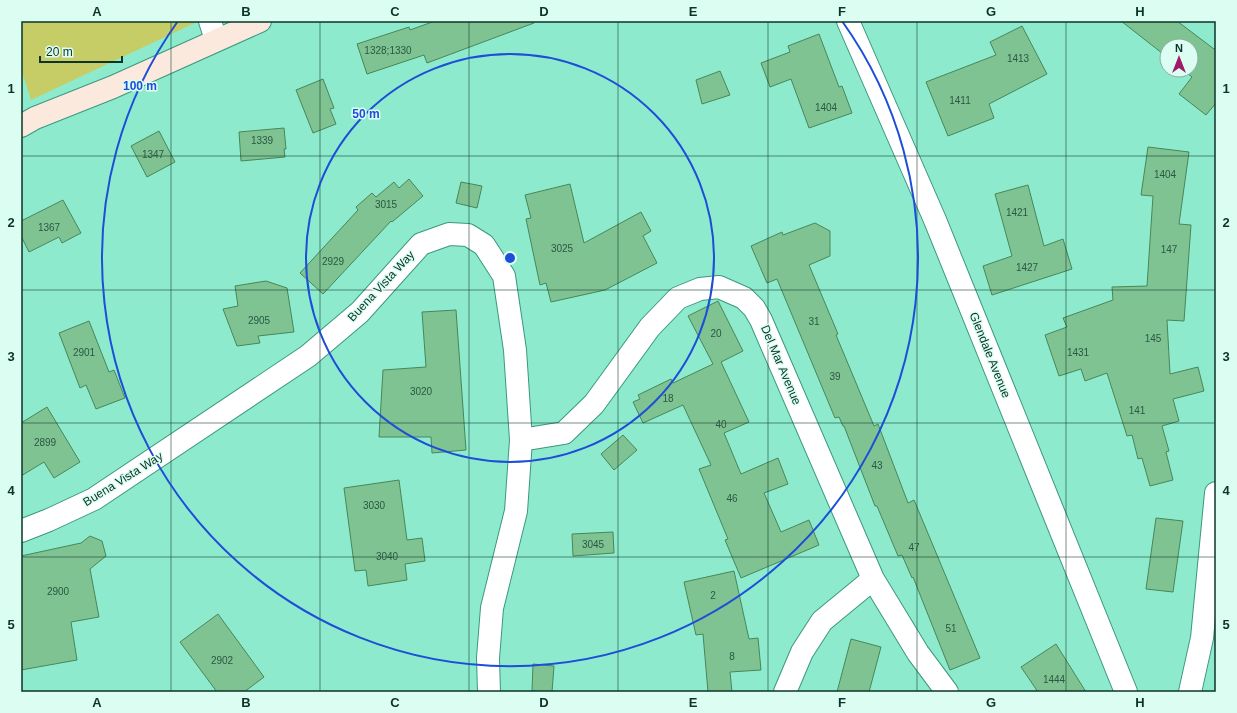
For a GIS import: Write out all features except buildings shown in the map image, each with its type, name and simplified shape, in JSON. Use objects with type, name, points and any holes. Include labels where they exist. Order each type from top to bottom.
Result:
[{"type":"street","points":[[21,126],[35,118],[113,87],[213,30],[260,21]]},
{"type":"street","name":"Glendale Avenue","points":[[848,21],[935,220],[1126,692]]},
{"type":"street","name":"Buena Vista Way","points":[[21,531],[94,499],[308,356],[360,312],[421,244],[449,234],[468,235],[484,245],[504,276],[515,350],[521,440],[516,511],[492,608],[488,658],[489,692]]},
{"type":"street","name":"Del Mar Avenue","points":[[521,440],[564,433],[594,404],[650,327],[678,298],[700,289],[719,288],[744,298],[761,320],[873,579],[918,653],[947,692]]},
{"type":"street","points":[[1190,692],[1202,638],[1216,493]]},
{"type":"street","points":[[785,692],[802,652],[822,621],[873,579]]},
{"type":"green space","points":[[21,21],[199,21],[31,100],[21,69]]}]
